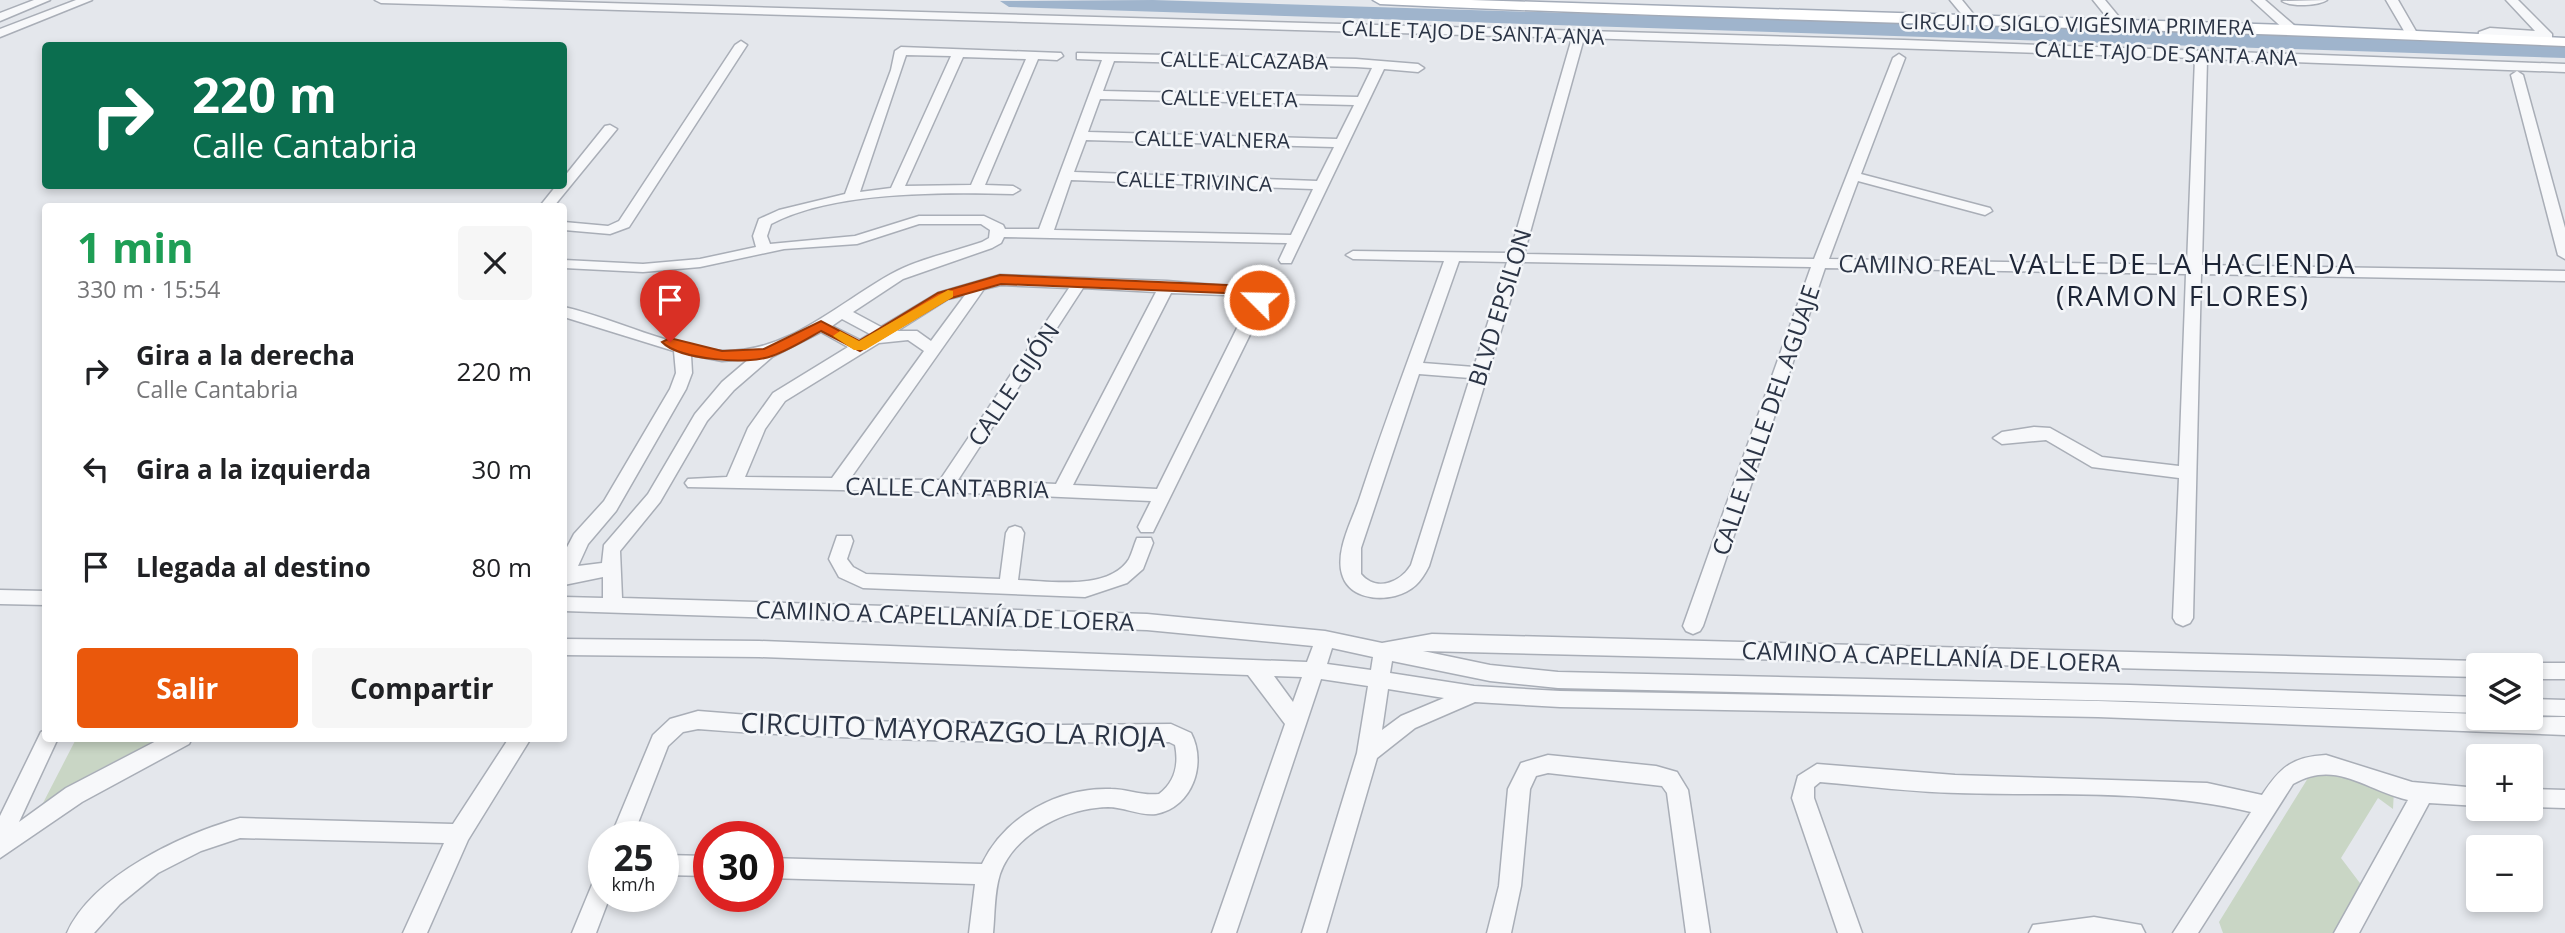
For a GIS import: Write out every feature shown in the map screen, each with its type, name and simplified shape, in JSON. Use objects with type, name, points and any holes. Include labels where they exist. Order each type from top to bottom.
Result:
[{"type":"main road","name":"CIRCUITO SIGLO VIGÉSIMA PRIMERA","points":[[1380,0],[1667,6],[1973,21],[2118,23],[2555,40]]},
{"type":"street","points":[[0,17],[44,0]]},
{"type":"street","points":[[0,33],[86,0]]},
{"type":"street","name":"CALLE TAJO DE SANTA ANA","points":[[381,0],[1579,34],[2565,68]]},
{"type":"street","points":[[1956,0],[1973,21]]},
{"type":"street","points":[[2099,0],[2118,23]]},
{"type":"street","points":[[2258,0],[2291,29]]},
{"type":"street","points":[[2288,1],[2319,0]]},
{"type":"street","points":[[2392,0],[2411,33]]},
{"type":"street","points":[[2512,0],[2555,40]]},
{"type":"street","name":"BLVD EPSILON","points":[[1414,368],[1351,555],[1349,568],[1355,581],[1370,591],[1403,586],[1413,578],[1420,566],[1516,257],[1579,34]]},
{"type":"street","points":[[567,226],[610,230],[624,223],[741,45]]},
{"type":"street","points":[[851,197],[897,70],[901,51],[1057,55]]},
{"type":"street","points":[[896,191],[959,52]]},
{"type":"street","points":[[2183,618],[2201,54]]},
{"type":"street","points":[[977,188],[1034,55]]},
{"type":"street","name":"CALLE ALCAZABA","points":[[1081,57],[1356,63],[1418,68]]},
{"type":"street","points":[[1045,234],[1109,57]]},
{"type":"street","name":"CALLE VALLE DEL AGUAJE","points":[[1693,626],[1820,262],[1899,58]]},
{"type":"street","points":[[1286,260],[1379,66]]},
{"type":"street","points":[[2517,75],[2565,255]]},
{"type":"street","name":"CALLE VELETA","points":[[1096,95],[1363,102]]},
{"type":"street","points":[[567,182],[610,130]]},
{"type":"street","name":"CALLE VALNERA","points":[[1081,136],[1343,143]]},
{"type":"street","name":"CALLE TRIVINCA","points":[[1066,176],[1323,185]]},
{"type":"street","points":[[1853,176],[1902,188],[1924,198],[1986,211]]},
{"type":"street","points":[[764,249],[761,226],[778,214],[851,197],[896,191],[977,188],[1013,190]]},
{"type":"street","points":[[549,203],[561,189]]},
{"type":"street","points":[[792,211],[783,217],[783,221],[794,243]]},
{"type":"street","points":[[950,220],[965,228],[969,234],[969,241],[960,254]]},
{"type":"street","points":[[567,264],[662,268],[700,263],[794,243],[857,240],[910,222],[984,220],[991,222],[998,233],[996,240],[986,245],[898,276],[821,326],[766,353],[728,386],[701,418],[654,498],[611,550],[613,604]]},
{"type":"street","points":[[998,233],[1296,239]]},
{"type":"street","name":"CAMINO REAL","points":[[1353,255],[2565,276]]},
{"type":"street","points":[[1453,258],[1414,368],[1479,373]]},
{"type":"street","points":[[733,484],[757,428],[779,397],[943,296],[1000,279],[1250,290],[1260,295],[1161,495],[1136,564],[1120,578],[1084,590],[863,581],[846,572],[838,559],[845,541]]},
{"type":"street","name":"CALLE GIJÓN","points":[[945,485],[1080,282]]},
{"type":"street","points":[[837,484],[980,284]]},
{"type":"street","points":[[1062,490],[1167,286]]},
{"type":"street","points":[[567,313],[682,348],[722,356],[766,353]]},
{"type":"street","points":[[842,313],[872,340]]},
{"type":"street","points":[[821,326],[872,340],[911,335],[933,349]]},
{"type":"street","points":[[567,572],[570,558],[581,539],[610,506],[678,389],[684,373],[682,348]]},
{"type":"street","points":[[2002,438],[2034,433],[2050,435],[2098,463],[2189,473]]},
{"type":"street","name":"CALLE CANTABRIA","points":[[694,483],[945,485],[1161,495]]},
{"type":"street","points":[[1008,587],[1015,533]]},
{"type":"street","points":[[567,577],[612,569]]},
{"type":"street","points":[[894,613],[906,583]]},
{"type":"street","points":[[0,597],[42,598]]},
{"type":"street","name":"CAMINO A CAPELLANÍA DE LOERA","points":[[567,604],[1147,622],[1325,639],[1490,673],[1558,680],[2130,693],[2466,705]]},
{"type":"street","points":[[1224,933],[1325,639]]},
{"type":"street","name":"CAMINO A CAPELLANÍA DE LOERA","points":[[1384,650],[1432,642],[2466,669]]},
{"type":"street","points":[[567,647],[759,649],[1316,670],[1474,694],[1638,701],[2098,709],[2565,726]]},
{"type":"street","points":[[1314,933],[1367,753],[1384,650]]},
{"type":"street","points":[[1253,667],[1297,723]]},
{"type":"street","points":[[2543,671],[2565,671]]},
{"type":"street","points":[[1367,753],[1408,722],[1474,694]]},
{"type":"street","points":[[2543,707],[2565,708]]},
{"type":"street","name":"CIRCUITO MAYORAZGO LA RIOJA","points":[[628,821],[660,741],[666,733],[685,721],[810,729],[968,730],[1063,734],[1171,733],[1184,739],[1188,761],[1176,794],[1171,799],[1145,804],[1122,799],[1095,799],[1053,809],[1010,840],[989,874],[981,933]]},
{"type":"street","points":[[0,839],[46,742]]},
{"type":"street","points":[[0,848],[74,795],[174,742]]},
{"type":"street","points":[[415,933],[459,834],[517,742]]},
{"type":"street","points":[[2185,933],[2285,778],[2299,768],[2322,762],[2337,764],[2391,786],[2423,794],[2466,796]]},
{"type":"street","points":[[1499,933],[1510,886],[1519,789],[1529,769],[1548,764],[1656,775],[1670,779],[1677,790],[1698,933]]},
{"type":"street","points":[[1850,933],[1803,797],[1802,788],[1807,778],[1817,773],[1955,784],[2207,792],[2266,806]]},
{"type":"street","points":[[2346,933],[2423,794]]},
{"type":"street","points":[[2543,798],[2565,799]]},
{"type":"street","points":[[79,933],[114,893],[129,881],[190,843],[209,836],[240,828],[459,834]]},
{"type":"street","points":[[784,868],[989,874]]},
{"type":"street","points":[[584,933],[592,912]]},
{"type":"street","points":[[2041,933],[2094,928],[2133,933]]},
{"type":"green space","points":[[74,742],[152,742],[90,774],[42,805]]},
{"type":"green space","points":[[2344,767],[2394,790],[2393,809],[2378,798],[2341,858],[2372,899],[2352,933],[2223,933],[2219,922],[2308,778]]},
{"type":"waterway","points":[[1009,1],[2565,52]]},
{"type":"slow traffic","points":[[840,336],[860,347],[948,294]]},
{"type":"district","name":"VALLE DE LA HACIENDA (RAMON FLORES)","points":[[2183,279]]},
{"type":"route","points":[[670,342],[682,348],[722,356],[766,353],[821,326],[860,347],[943,296],[1000,279],[1250,290],[1258,292],[1259,300]]}]
